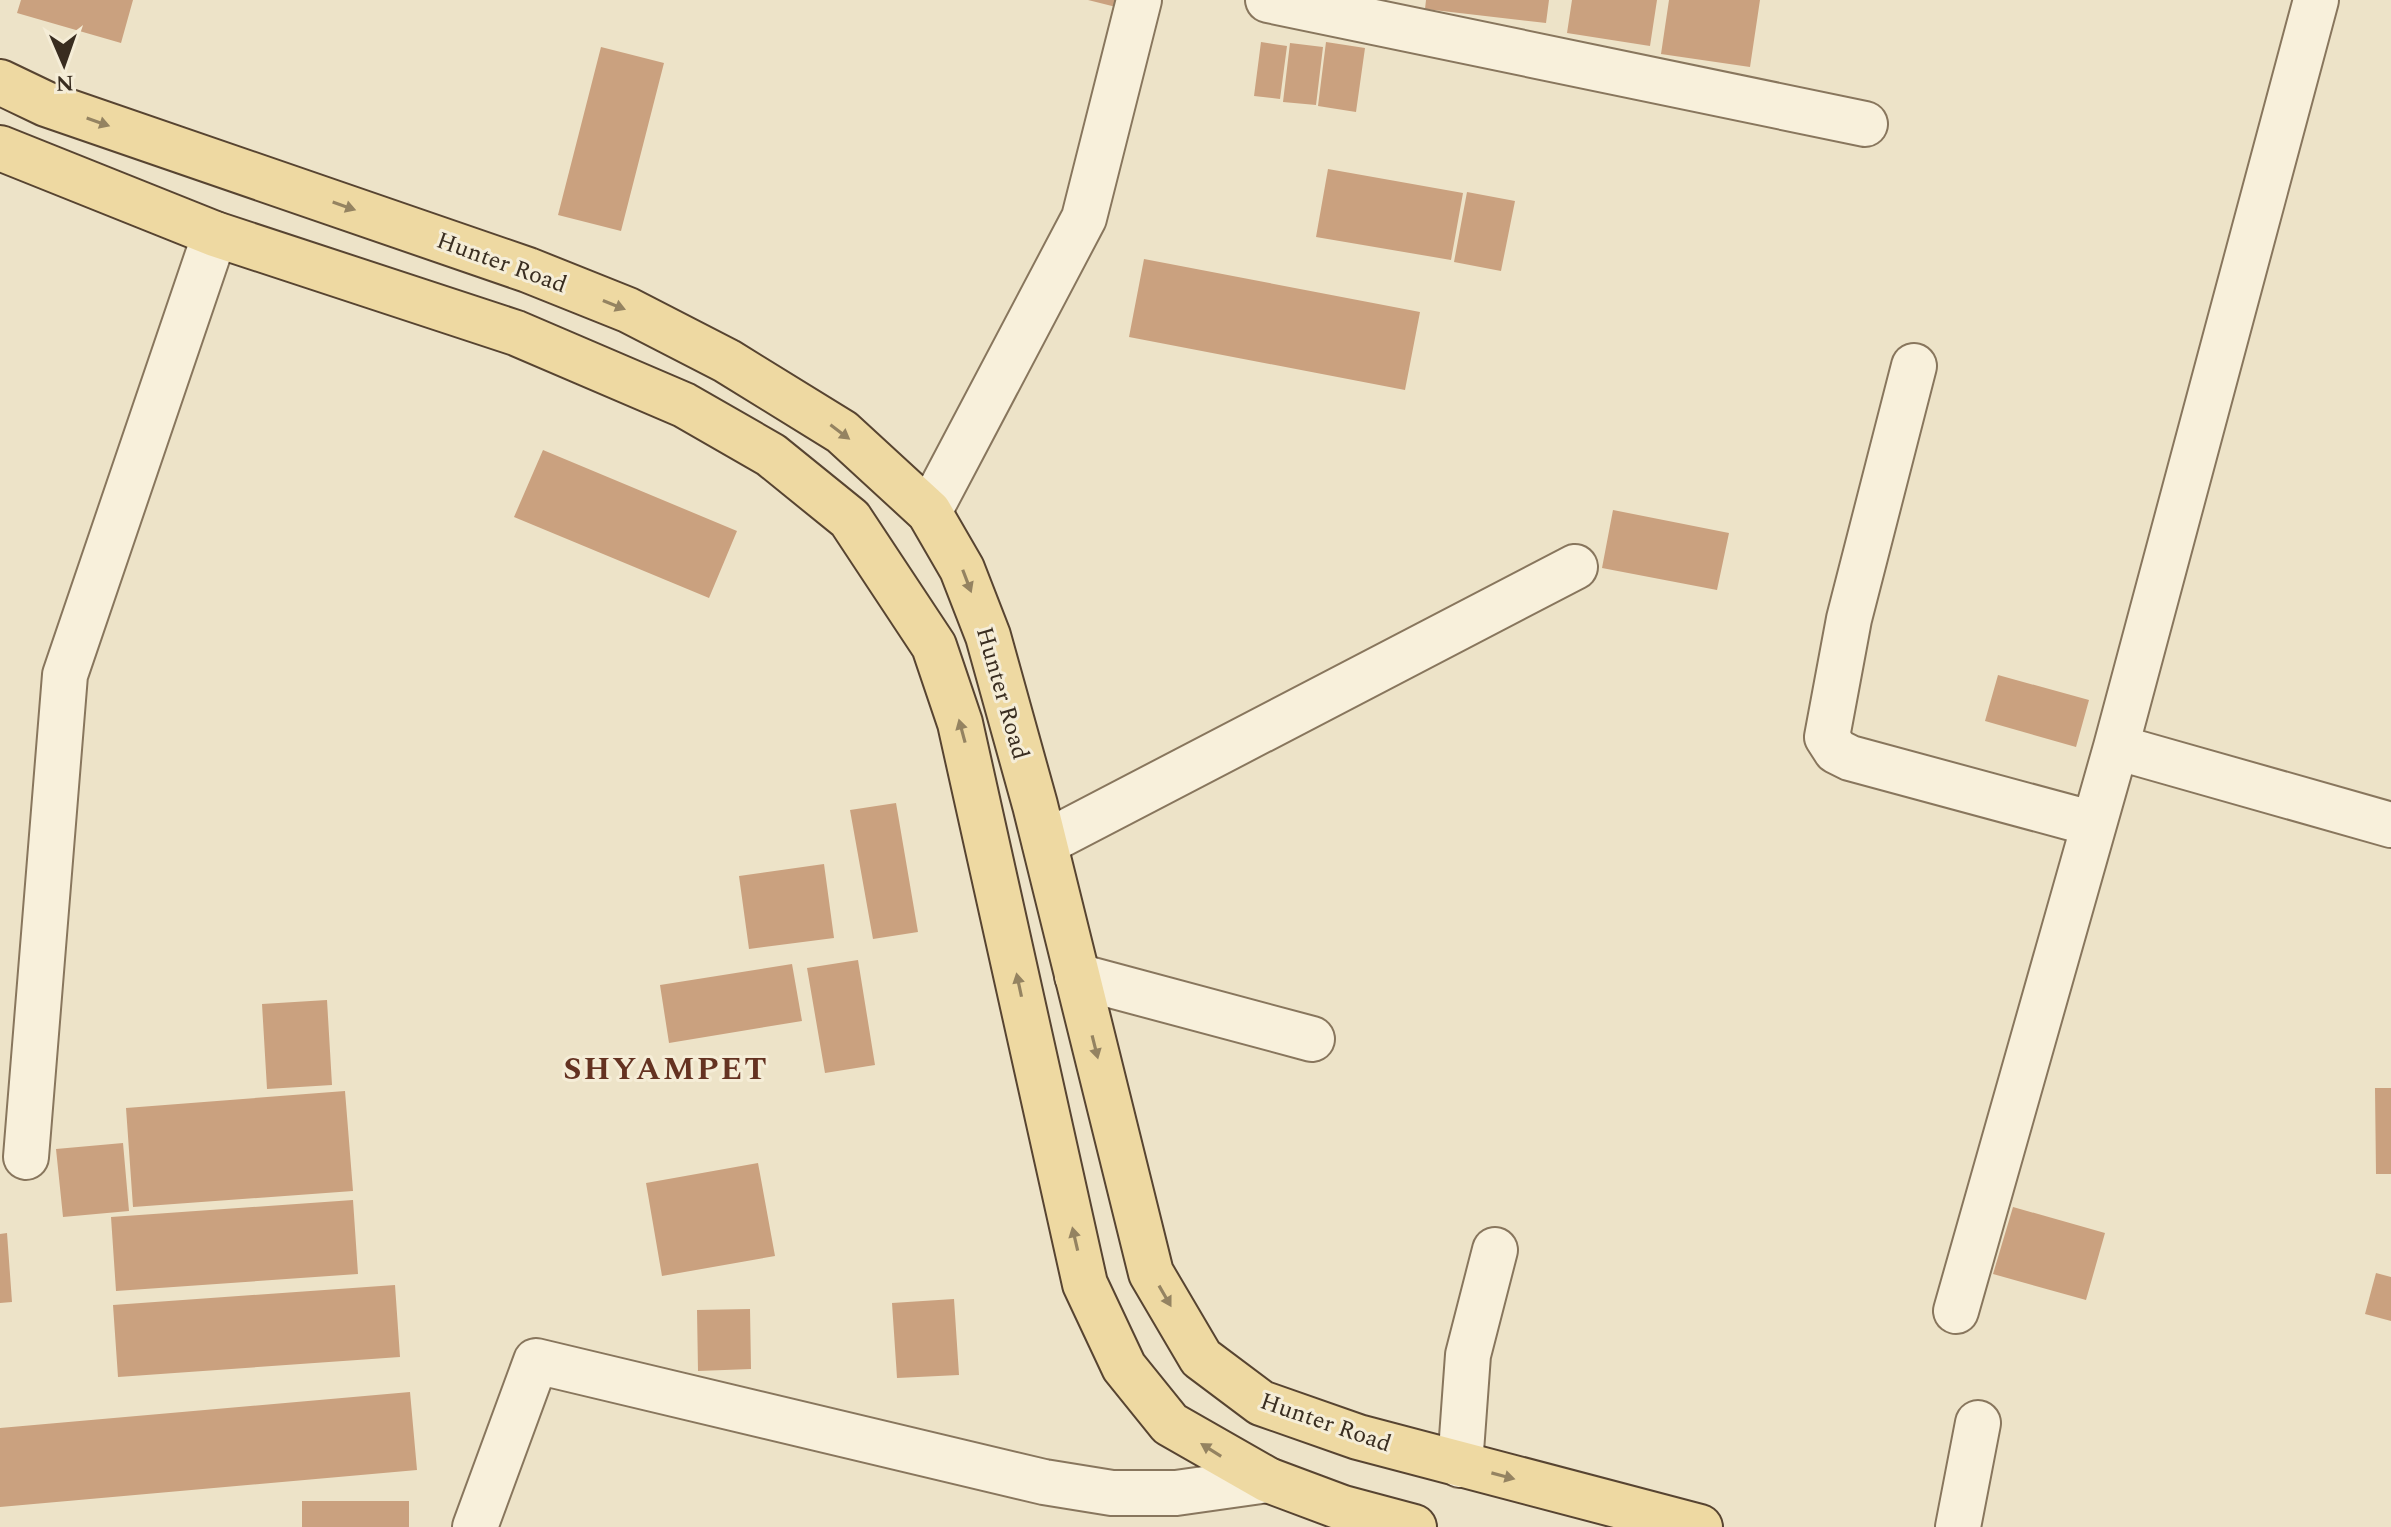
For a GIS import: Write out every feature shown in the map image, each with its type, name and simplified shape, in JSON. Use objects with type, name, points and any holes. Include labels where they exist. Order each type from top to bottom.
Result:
[{"type":"main road","name":"Hunter Road","points":[[0,82],[46,104],[528,270],[628,310],[727,361],[842,432],[929,512],[962,569],[988,636],[1045,843],[1151,1273],[1201,1358],[1261,1403],[1358,1437],[1700,1527]]},
{"type":"main road","name":"Hunter Road","points":[[0,148],[215,234],[516,333],[684,405],[771,455],[850,519],[934,646],[960,723],[1085,1284],[1124,1367],[1170,1424],[1268,1480],[1337,1518],[1414,1527]]},
{"type":"street","points":[[929,512],[1084,218],[1139,0]]},
{"type":"street","points":[[1268,0],[1865,124]]},
{"type":"street","points":[[1956,1311],[2116,747],[2316,0]]},
{"type":"street","points":[[26,1157],[65,675],[215,234]]},
{"type":"street","points":[[1914,366],[1849,619],[1827,737],[1836,751],[1850,758],[2094,824]]},
{"type":"street","points":[[1045,843],[1575,567]]},
{"type":"street","points":[[2116,747],[2391,825]]},
{"type":"street","points":[[1077,976],[1312,1039]]},
{"type":"street","points":[[1460,1465],[1468,1355],[1495,1250]]},
{"type":"street","points":[[475,1527],[536,1361],[1044,1482],[1112,1493],[1163,1493],[1268,1480]]},
{"type":"street","points":[[1958,1527],[1978,1423]]},
{"type":"building","points":[[21,0],[133,0],[121,43],[17,13]]},
{"type":"building","points":[[1088,0],[1121,0],[1120,8]]},
{"type":"building","points":[[1426,0],[1549,0],[1546,23],[1425,9]]},
{"type":"building","points":[[1572,0],[1657,0],[1650,46],[1567,33]]},
{"type":"building","points":[[1669,0],[1760,0],[1750,67],[1661,54]]},
{"type":"building","points":[[1261,42],[1287,46],[1280,99],[1254,96]]},
{"type":"building","points":[[1326,42],[1365,48],[1356,112],[1318,106]]},
{"type":"building","points":[[1290,43],[1323,47],[1316,105],[1283,102]]},
{"type":"building","points":[[601,47],[664,63],[621,231],[558,215]]},
{"type":"building","points":[[1328,169],[1463,193],[1451,260],[1316,237]]},
{"type":"building","points":[[1467,192],[1515,201],[1501,271],[1454,262]]},
{"type":"building","points":[[1144,259],[1420,312],[1405,390],[1129,337]]},
{"type":"building","points":[[543,450],[737,531],[709,598],[514,517]]},
{"type":"building","points":[[1613,510],[1729,533],[1717,590],[1602,568]]},
{"type":"building","points":[[1998,675],[2089,700],[2076,747],[1985,721]]},
{"type":"building","points":[[896,803],[918,932],[873,939],[850,810]]},
{"type":"building","points":[[824,864],[834,938],[749,949],[739,876]]},
{"type":"building","points":[[858,960],[875,1065],[825,1073],[807,968]]},
{"type":"building","points":[[792,964],[802,1021],[669,1043],[660,985]]},
{"type":"building","points":[[327,1000],[332,1085],[267,1089],[262,1004]]},
{"type":"building","points":[[2375,1088],[2391,1088],[2391,1174],[2376,1174]]},
{"type":"building","points":[[345,1091],[353,1191],[133,1207],[126,1108]]},
{"type":"building","points":[[123,1143],[129,1211],[63,1217],[56,1149]]},
{"type":"building","points":[[758,1163],[775,1256],[662,1276],[646,1183]]},
{"type":"building","points":[[353,1200],[358,1274],[116,1291],[111,1217]]},
{"type":"building","points":[[2013,1207],[2105,1233],[2086,1300],[1993,1274]]},
{"type":"building","points":[[7,1233],[12,1302],[0,1303],[0,1234]]},
{"type":"building","points":[[2376,1273],[2391,1277],[2391,1321],[2365,1314]]},
{"type":"building","points":[[395,1285],[400,1357],[118,1377],[113,1305]]},
{"type":"building","points":[[954,1299],[959,1375],[897,1378],[892,1303]]},
{"type":"building","points":[[750,1309],[751,1369],[698,1371],[697,1310]]},
{"type":"building","points":[[410,1392],[417,1470],[0,1507],[0,1428]]},
{"type":"building","points":[[302,1501],[409,1501],[409,1527],[302,1527]]},
{"type":"district","name":"SHYAMPET","points":[[666,1068]]}]
